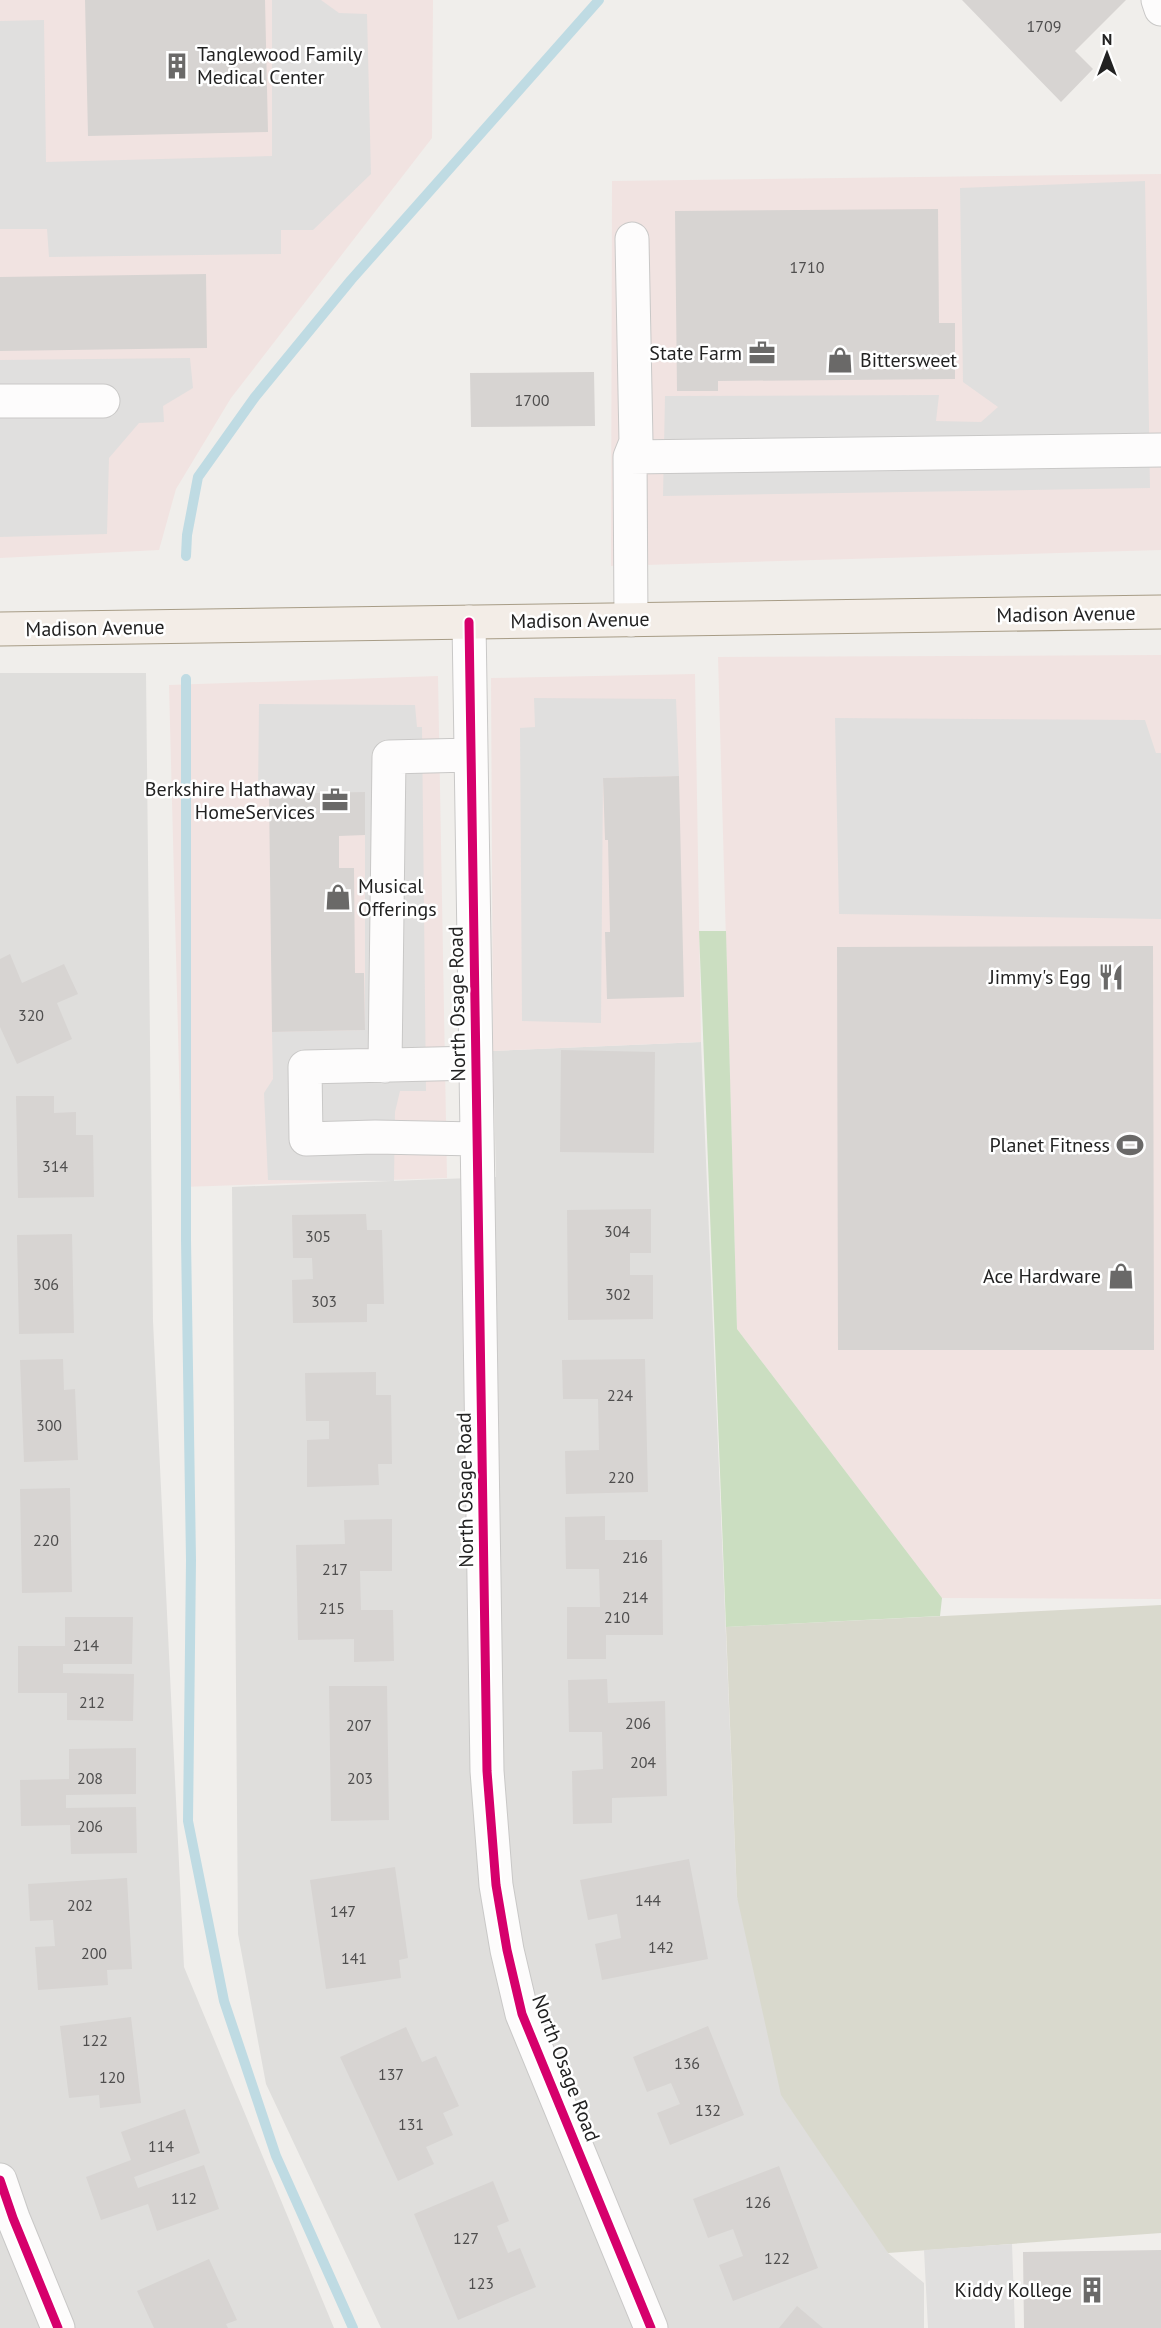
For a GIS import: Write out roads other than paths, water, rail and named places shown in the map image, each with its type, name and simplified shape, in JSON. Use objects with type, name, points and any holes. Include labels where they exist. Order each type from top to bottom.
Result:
[{"type":"main road","name":"Madison Avenue","points":[[0,629],[1161,612]]},
{"type":"street","points":[[1158,0],[1161,9]]},
{"type":"street","points":[[631,620],[630,456],[636,442],[632,239]]},
{"type":"street","points":[[0,400],[103,400]]},
{"type":"street","points":[[630,456],[1161,450]]},
{"type":"street","name":"North Osage Road","points":[[469,622],[487,1771],[496,1886],[507,1950],[522,2014],[651,2328]]},
{"type":"street","points":[[385,1066],[389,757],[471,755]]},
{"type":"street","points":[[476,1063],[305,1067],[306,1139],[375,1137],[477,1139]]},
{"type":"street","points":[[0,2180],[58,2328]]},
{"type":"waterway","points":[[186,556],[187,535],[198,477],[255,397],[351,280],[599,0]]},
{"type":"waterway","points":[[186,679],[186,1240],[191,1560],[188,1821],[224,2001],[276,2156],[353,2328]]},
{"type":"place","name":"Tanglewood Family Medical Center","points":[[177,66]]},
{"type":"place","name":"State Farm","points":[[762,353]]},
{"type":"place","name":"Bittersweet","points":[[840,360]]},
{"type":"place","name":"Berkshire Hathaway HomeServices","points":[[335,800]]},
{"type":"place","name":"Musical Offerings","points":[[338,897]]},
{"type":"place","name":"Jimmy's Egg","points":[[1111,977]]},
{"type":"place","name":"Planet Fitness","points":[[1130,1145]]},
{"type":"place","name":"Ace Hardware","points":[[1121,1276]]},
{"type":"place","name":"Kiddy Kollege","points":[[1092,2290]]}]
